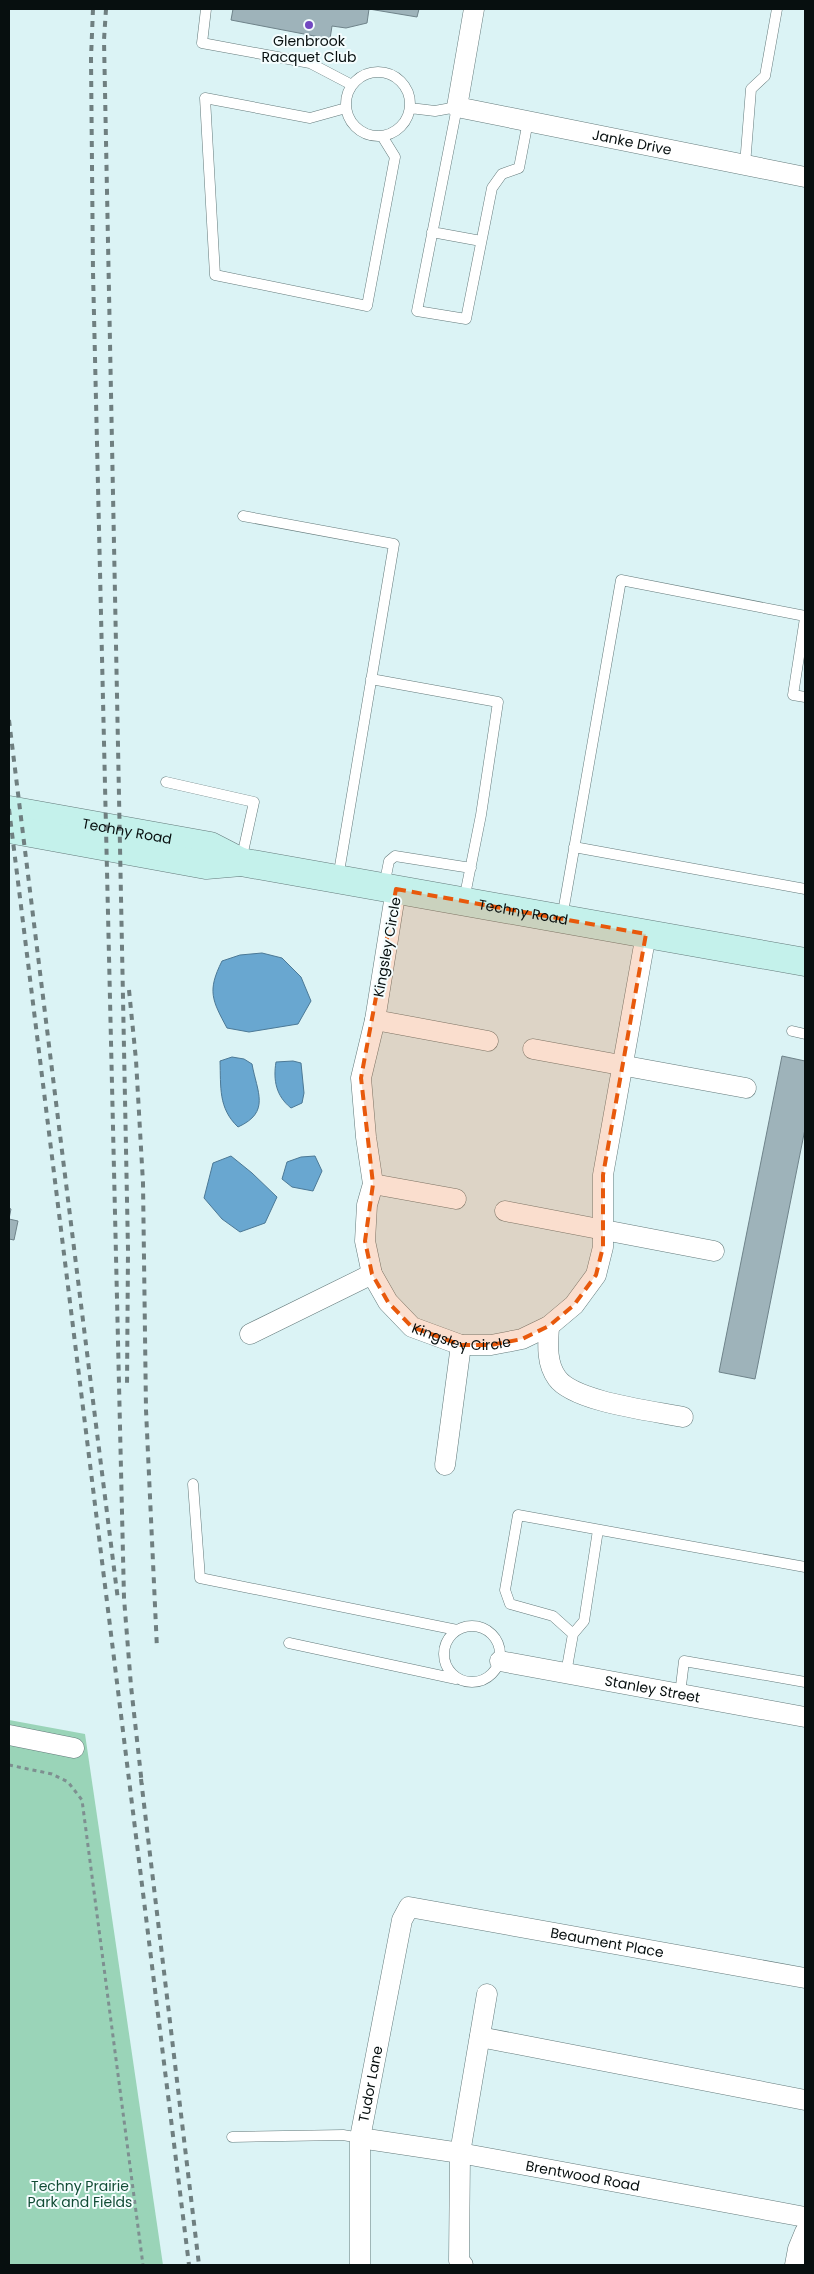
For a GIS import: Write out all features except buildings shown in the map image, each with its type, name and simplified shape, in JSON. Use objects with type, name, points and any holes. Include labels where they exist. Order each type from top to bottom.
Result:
[{"type":"main road","name":"Techny Road","points":[[9,810],[210,846],[241,862]]},
{"type":"main road","name":"Techny Road","points":[[9,829],[206,865],[241,862],[805,962]]},
{"type":"street","points":[[457,107],[474,9]]},
{"type":"street","name":"Janke Drive","points":[[457,107],[805,177]]},
{"type":"street","name":"Kingsley Circle","points":[[390,888],[374,1020],[361,1078],[366,1137],[373,1184],[367,1204],[365,1241],[372,1274],[388,1302],[412,1327],[461,1345],[491,1345],[522,1338],[549,1326],[574,1305],[596,1275],[603,1247],[603,1175],[646,934]]},
{"type":"street","points":[[374,1020],[488,1041]]},
{"type":"street","points":[[533,1049],[746,1088]]},
{"type":"street","points":[[373,1184],[456,1200]]},
{"type":"street","points":[[505,1211],[714,1252]]},
{"type":"street","points":[[250,1334],[372,1274]]},
{"type":"street","points":[[549,1326],[548,1354],[557,1379],[580,1395],[683,1417]]},
{"type":"street","points":[[445,1464],[461,1345]]},
{"type":"street","name":"Stanley Street","points":[[500,1661],[805,1717]]},
{"type":"street","points":[[9,1735],[74,1748]]},
{"type":"street","name":"Beaument Place","points":[[409,1906],[805,1978]]},
{"type":"street","name":"Tudor Lane","points":[[360,2265],[360,2138],[402,1920],[409,1906]]},
{"type":"street","points":[[463,2265],[459,2261],[460,2153],[488,1994]]},
{"type":"street","points":[[480,2037],[805,2100]]},
{"type":"street","name":"Brentwood Road","points":[[360,2138],[460,2153],[805,2217]]},
{"type":"street","points":[[795,2265],[798,2249],[805,2232]]},
{"type":"lane","points":[[206,9],[202,43],[310,63],[352,85]]},
{"type":"lane","points":[[745,165],[751,89],[765,76],[777,9]]},
{"type":"lane","points":[[373,72],[390,74],[397,78],[407,91],[410,108],[408,116],[398,129],[382,136],[374,136],[358,129],[348,116],[346,108],[348,92],[352,85],[366,74],[373,72]]},
{"type":"lane","points":[[346,108],[310,118],[205,98],[215,275],[367,306],[395,157],[382,136]]},
{"type":"lane","points":[[410,108],[435,111],[457,107],[417,311],[466,319],[492,188],[502,174],[519,168],[528,121]]},
{"type":"lane","points":[[432,232],[482,240]]},
{"type":"lane","points":[[243,516],[394,544],[338,879]]},
{"type":"lane","points":[[562,919],[621,580],[805,617],[793,695],[805,697]]},
{"type":"lane","points":[[371,680],[498,702],[481,814],[464,901]]},
{"type":"lane","points":[[166,782],[254,802],[241,862]]},
{"type":"lane","points":[[574,847],[805,888]]},
{"type":"lane","points":[[390,888],[389,861],[395,856],[471,868]]},
{"type":"lane","points":[[792,1032],[805,1034]]},
{"type":"lane","points":[[192,1484],[200,1578],[457,1630]]},
{"type":"lane","points":[[573,1634],[554,1616],[510,1604],[504,1590],[518,1515],[598,1530],[627,1533],[805,1567]]},
{"type":"lane","points":[[566,1673],[573,1634],[584,1621],[598,1530]]},
{"type":"lane","points":[[289,1643],[466,1682],[483,1681],[496,1669],[500,1661],[498,1642],[485,1629],[466,1626],[457,1630],[445,1645],[445,1664],[450,1673],[458,1679]]},
{"type":"lane","points":[[680,1694],[684,1661],[805,1682]]},
{"type":"lane","points":[[232,2137],[342,2135],[360,2138]]},
{"type":"path","points":[[9,1765],[52,1774],[68,1782],[82,1800],[143,2265]]},
{"type":"highlighted area","points":[[396,889],[646,934],[603,1175],[603,1247],[596,1275],[574,1305],[549,1326],[522,1339],[491,1345],[461,1345],[412,1327],[388,1302],[372,1274],[365,1241],[373,1184],[361,1078]]},
{"type":"green space","name":"Techny Prairie Park and Fields","points":[[9,1720],[85,1734],[163,2265],[9,2265]]},
{"type":"water","points":[[262,953],[282,958],[301,977],[311,1001],[298,1024],[249,1032],[227,1028],[213,995],[217,971],[222,961],[240,955]]},
{"type":"water","points":[[232,1057],[244,1059],[252,1064],[259,1100],[255,1115],[238,1127],[227,1112],[221,1088],[220,1061]]},
{"type":"water","points":[[293,1061],[301,1063],[304,1093],[302,1103],[291,1108],[279,1093],[275,1081],[275,1069],[276,1062]]},
{"type":"water","points":[[231,1156],[277,1197],[265,1223],[240,1232],[222,1219],[204,1198],[213,1163]]},
{"type":"water","points":[[315,1156],[322,1171],[313,1191],[292,1187],[282,1179],[287,1162],[301,1157]]},
{"type":"railway","points":[[93,9],[91,58],[93,272],[124,1598],[142,1785]]},
{"type":"railway","points":[[106,9],[104,40],[128,1250],[127,1387]]},
{"type":"railway","points":[[9,720],[118,1600]]},
{"type":"railway","points":[[9,809],[189,2265]]},
{"type":"railway","points":[[129,990],[136,1060],[143,1183],[146,1410],[157,1649]]},
{"type":"railway","points":[[141,1779],[199,2265]]},
{"type":"place","name":"Glenbrook Racquet Club","points":[[309,25]]}]
